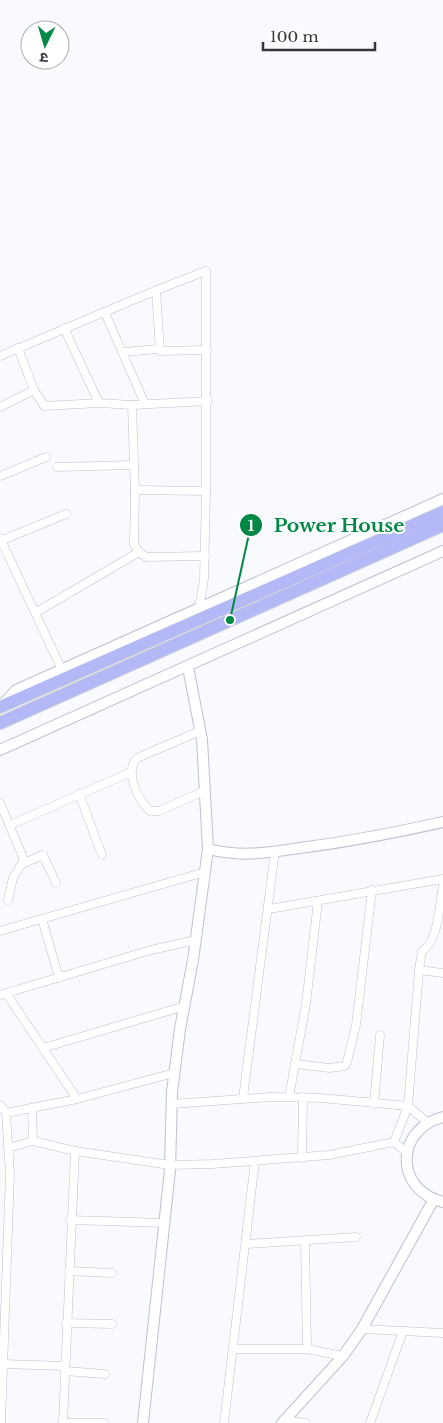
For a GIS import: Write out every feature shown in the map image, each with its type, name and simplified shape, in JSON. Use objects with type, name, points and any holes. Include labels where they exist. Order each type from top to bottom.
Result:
[{"type":"highway","points":[[0,707],[443,512]]},
{"type":"highway","points":[[0,723],[443,525]]},
{"type":"street","points":[[0,356],[156,290],[206,271],[208,400],[204,409],[205,556],[204,579],[199,608]]},
{"type":"street","points":[[156,290],[158,349]]},
{"type":"street","points":[[105,313],[145,404]]},
{"type":"street","points":[[64,328],[99,403]]},
{"type":"street","points":[[18,348],[34,390],[44,406],[99,403],[132,405],[208,400]]},
{"type":"street","points":[[123,352],[158,349],[160,351],[207,350]]},
{"type":"street","points":[[0,407],[34,390]]},
{"type":"street","points":[[132,405],[135,490],[134,544],[139,552],[146,557],[205,556]]},
{"type":"street","points":[[0,476],[46,457]]},
{"type":"street","points":[[57,467],[133,464]]},
{"type":"street","points":[[135,490],[206,491]]},
{"type":"street","points":[[0,707],[16,690],[443,499]]},
{"type":"street","points":[[62,670],[0,540],[66,514]]},
{"type":"street","points":[[0,750],[443,551]]},
{"type":"street","points":[[35,612],[139,552]]},
{"type":"street","points":[[143,1423],[165,1223],[174,1074],[196,940],[208,849],[200,730],[188,667]]},
{"type":"street","points":[[200,730],[137,758],[132,763],[130,772],[143,805],[150,812],[159,811],[204,790]]},
{"type":"street","points":[[10,825],[130,772]]},
{"type":"street","points":[[78,794],[102,855]]},
{"type":"street","points":[[0,803],[2,814],[10,825],[22,852],[22,864]]},
{"type":"street","points":[[208,849],[231,854],[252,855],[369,839],[443,822]]},
{"type":"street","points":[[243,1098],[276,851]]},
{"type":"street","points":[[8,900],[12,878],[22,864],[43,855],[56,883]]},
{"type":"street","points":[[0,931],[205,872]]},
{"type":"street","points":[[269,909],[443,879]]},
{"type":"street","points":[[394,1142],[408,1106],[422,951],[429,947],[433,937],[443,886]]},
{"type":"street","points":[[296,1064],[330,1068],[345,1066],[347,1062],[356,1025],[372,890]]},
{"type":"street","points":[[289,1097],[308,996],[318,901]]},
{"type":"street","points":[[42,919],[59,978]]},
{"type":"street","points":[[76,1099],[43,1048],[3,994],[151,950],[196,940]]},
{"type":"street","points":[[419,970],[443,973]]},
{"type":"street","points":[[43,1048],[94,1031],[184,1006]]},
{"type":"street","points":[[374,1104],[380,1035]]},
{"type":"street","points":[[6,1113],[76,1099],[174,1074]]},
{"type":"street","points":[[172,1104],[243,1098],[304,1097],[408,1106],[426,1122]]},
{"type":"street","points":[[302,1158],[304,1097]]},
{"type":"street","points":[[0,1104],[6,1113],[10,1173],[1,1423]]},
{"type":"street","points":[[32,1108],[33,1140]]},
{"type":"street","points":[[283,1422],[343,1356],[362,1330],[438,1200],[415,1186],[407,1170],[406,1152],[413,1135],[426,1122],[443,1116]]},
{"type":"street","points":[[8,1148],[33,1140],[74,1151],[170,1165],[302,1158],[329,1155],[394,1142]]},
{"type":"street","points":[[394,1142],[406,1152]]},
{"type":"street","points":[[74,1151],[63,1423],[104,1423]]},
{"type":"street","points":[[224,1423],[247,1244],[255,1161]]},
{"type":"street","points":[[70,1220],[165,1223]]},
{"type":"street","points":[[247,1244],[356,1237]]},
{"type":"street","points":[[305,1241],[307,1349]]},
{"type":"street","points":[[69,1271],[112,1273]]},
{"type":"street","points":[[66,1324],[112,1324]]},
{"type":"street","points":[[362,1330],[443,1333]]},
{"type":"street","points":[[370,1423],[403,1331]]},
{"type":"street","points":[[234,1349],[307,1349],[343,1356]]},
{"type":"street","points":[[3,1364],[105,1374]]},
{"type":"street","points":[[283,1422],[306,1423]]},
{"type":"place","name":"Power House","points":[[230,620]]}]
